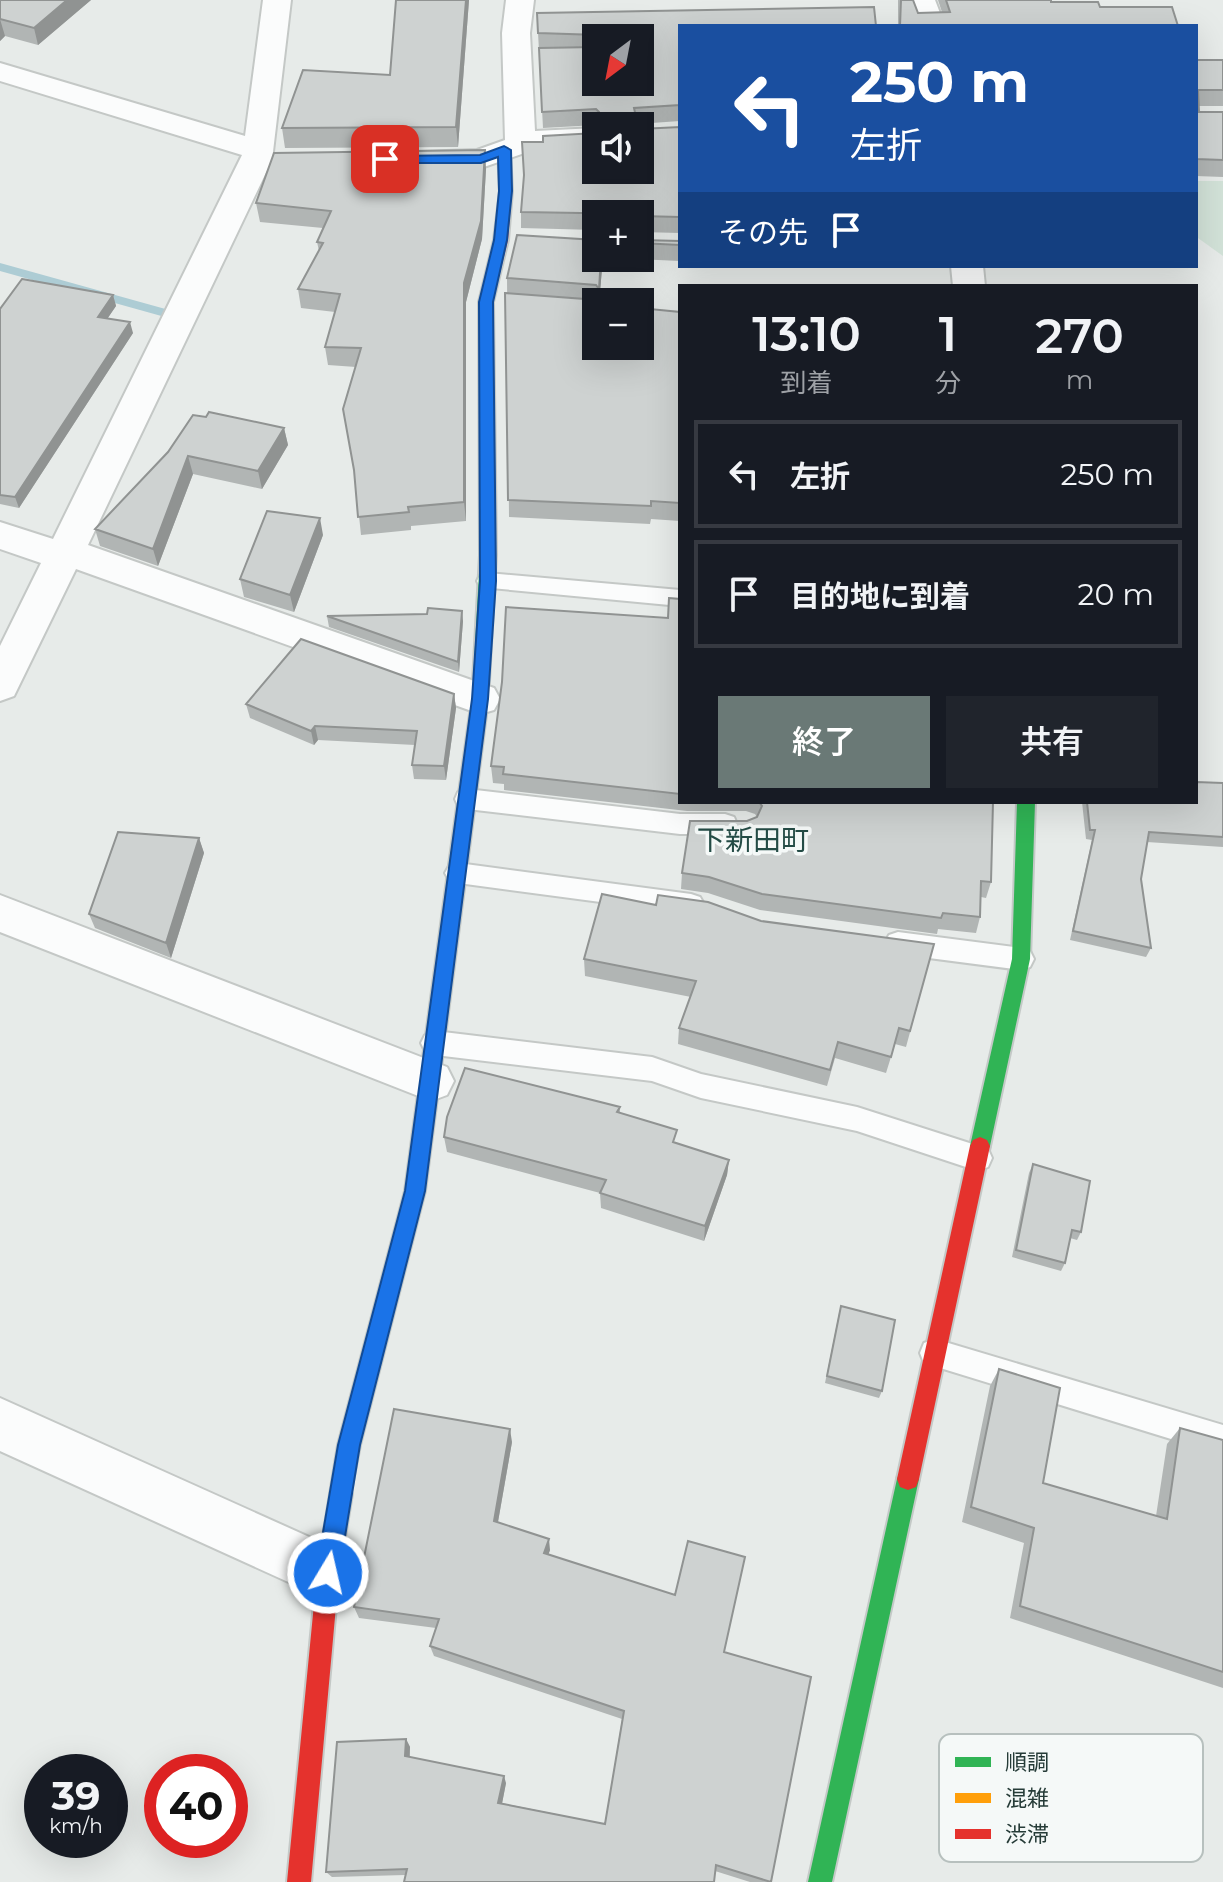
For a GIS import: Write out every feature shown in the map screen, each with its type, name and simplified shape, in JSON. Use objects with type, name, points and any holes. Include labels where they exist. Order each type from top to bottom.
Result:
[{"type":"street","points":[[0,686],[64,554],[268,157],[277,0]]},
{"type":"street","points":[[299,1882],[328,1573],[349,1445],[415,1191],[480,699],[488,581],[494,302],[517,240],[506,191],[524,57],[520,0]]},
{"type":"street","points":[[921,0],[930,24]]},
{"type":"street","points":[[0,72],[268,157]]},
{"type":"street","points":[[401,159],[481,159],[532,140],[582,138]]},
{"type":"street","points":[[0,535],[64,554],[480,699]]},
{"type":"street","points":[[820,1882],[1021,959],[1026,804]]},
{"type":"street","points":[[0,913],[433,1062]]},
{"type":"street","points":[[0,1424],[328,1573]]},
{"type":"lane","points":[[488,581],[678,598]]},
{"type":"lane","points":[[467,799],[680,824],[745,824]]},
{"type":"lane","points":[[458,873],[720,910]]},
{"type":"lane","points":[[867,939],[1021,959]]},
{"type":"lane","points":[[433,1062],[652,1069],[701,1086],[857,1119],[978,1158]]},
{"type":"lane","points":[[935,1353],[1223,1440]]},
{"type":"shaded area","points":[[1198,181],[1223,181],[1223,256],[1198,238]]},
{"type":"building","points":[[0,0],[67,0],[34,28],[0,19]]},
{"type":"building","points":[[396,0],[466,0],[456,127],[282,128],[303,70],[390,75]]},
{"type":"building","points":[[901,0],[913,0],[918,13],[950,12],[946,0],[1051,0],[1098,2],[1100,7],[1172,7],[1177,24],[900,24]]},
{"type":"building","points":[[874,7],[876,24],[678,24],[678,105],[634,108],[635,112],[599,112],[596,109],[542,112],[539,48],[582,47],[582,96],[654,96],[654,24],[582,24],[582,34],[538,33],[537,13]]},
{"type":"building","points":[[1198,60],[1223,60],[1223,90],[1198,90]]},
{"type":"building","points":[[1198,90],[1199,112],[1223,112],[1223,160],[1198,159]]},
{"type":"building","points":[[678,127],[678,217],[654,216],[654,200],[582,200],[582,213],[521,212],[524,175],[522,142],[543,142],[543,136],[582,134],[582,184],[654,184],[654,128]]},
{"type":"building","points":[[485,150],[481,221],[464,283],[464,502],[408,507],[409,512],[358,517],[354,470],[343,409],[361,348],[325,347],[340,294],[298,289],[323,243],[317,242],[331,211],[256,203],[274,153]]},
{"type":"building","points":[[517,235],[582,239],[582,272],[600,272],[599,288],[596,285],[507,278]]},
{"type":"building","points":[[654,240],[678,241],[678,245],[654,244]]},
{"type":"building","points":[[22,279],[113,295],[98,317],[130,322],[15,497],[0,495],[0,309]]},
{"type":"building","points":[[505,293],[582,299],[582,360],[654,360],[654,309],[678,312],[678,503],[651,501],[651,506],[508,500]]},
{"type":"building","points":[[209,412],[284,428],[258,471],[188,456],[153,549],[95,529],[168,452],[193,415],[206,417]]},
{"type":"building","points":[[267,511],[320,518],[290,595],[240,579]]},
{"type":"building","points":[[669,598],[678,599],[678,794],[503,774],[504,767],[491,766],[502,682],[506,607],[668,618]]},
{"type":"building","points":[[428,608],[462,611],[458,662],[327,616],[427,614]]},
{"type":"building","points":[[301,639],[454,694],[444,766],[412,765],[417,731],[315,726],[311,731],[246,704]]},
{"type":"building","points":[[1198,782],[1223,783],[1223,837],[1149,832],[1141,879],[1151,948],[1073,931],[1095,830],[1090,830],[1087,804],[1198,804]]},
{"type":"building","points":[[760,804],[993,804],[991,882],[981,881],[980,917],[943,913],[941,918],[762,894],[709,877],[682,873],[690,821],[747,821],[757,817]]},
{"type":"building","points":[[118,832],[199,838],[166,943],[89,914]]},
{"type":"building","points":[[602,894],[656,905],[658,895],[708,902],[761,921],[934,944],[910,1031],[899,1028],[891,1057],[838,1042],[830,1070],[679,1028],[696,981],[584,959]]},
{"type":"building","points":[[465,1068],[620,1107],[617,1112],[677,1130],[673,1142],[729,1160],[705,1226],[600,1193],[606,1180],[444,1137],[447,1117]]},
{"type":"building","points":[[1033,1164],[1090,1181],[1081,1232],[1072,1230],[1065,1263],[1016,1250]]},
{"type":"building","points":[[841,1306],[895,1320],[882,1391],[827,1376]]},
{"type":"building","points":[[999,1369],[1060,1388],[1043,1483],[1167,1519],[1180,1428],[1223,1440],[1223,1672],[1020,1606],[1034,1528],[971,1507]]},
{"type":"building","points":[[394,1409],[510,1429],[494,1521],[549,1539],[544,1553],[675,1595],[688,1541],[745,1557],[724,1652],[811,1677],[771,1882],[716,1865],[714,1882],[404,1882],[407,1869],[326,1872],[337,1742],[406,1739],[405,1756],[504,1776],[498,1803],[605,1824],[624,1711],[430,1646],[439,1619],[354,1607]]},
{"type":"waterway","points":[[0,267],[165,313]]},
{"type":"traffic: fast","points":[[458,865],[480,699],[488,555]]},
{"type":"traffic: fast","points":[[980,1146],[1021,959],[1026,804]]},
{"type":"traffic: fast","points":[[820,1882],[908,1479]]},
{"type":"traffic: slow","points":[[341,1494],[349,1445],[415,1191],[458,865]]},
{"type":"traffic: jam","points":[[488,555],[486,302],[501,240],[506,191],[504,150]]},
{"type":"traffic: jam","points":[[908,1479],[980,1146]]},
{"type":"traffic: jam","points":[[299,1882],[328,1573],[341,1494]]},
{"type":"district","name":"下新田町","points":[[753,840]]},
{"type":"route","points":[[328,1573],[349,1445],[415,1191],[458,873],[480,699],[488,581],[486,302],[501,240],[506,191],[504,150],[481,159],[385,159]]}]
